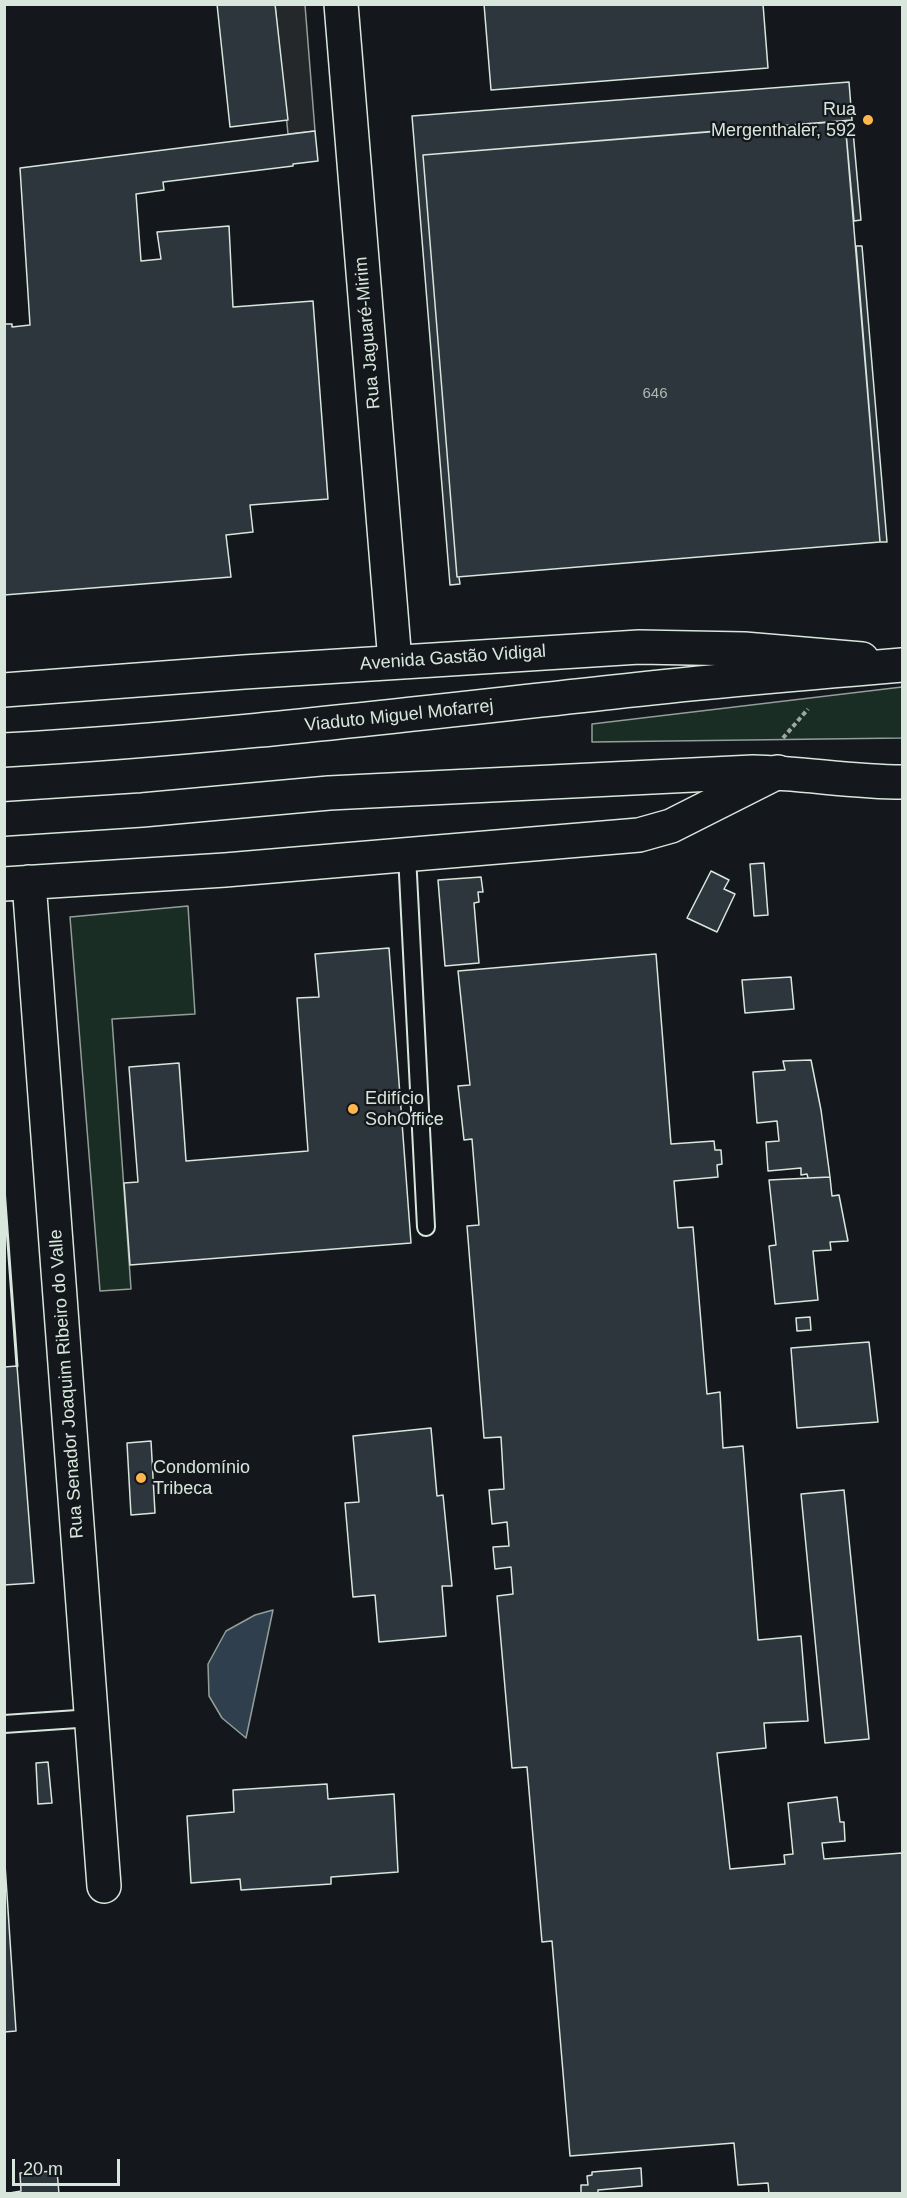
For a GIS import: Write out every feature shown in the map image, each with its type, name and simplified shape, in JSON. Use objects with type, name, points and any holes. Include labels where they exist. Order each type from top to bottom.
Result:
[{"type":"main road","name":"Rua Jaguaré-Mirim","points":[[341,4],[395,662]]},
{"type":"main road","name":"Avenida Gastão Vidigal","points":[[4,690],[639,647],[744,649],[903,664]]},
{"type":"main road","name":"Avenida Gastão Vidigal","points":[[792,675],[903,664]]},
{"type":"main road","name":"Viaduto Miguel Mofarrej","points":[[4,750],[130,743],[372,719],[616,691],[792,675]]},
{"type":"main road","points":[[17,883],[112,878],[639,835],[671,826],[766,772]]},
{"type":"main road","points":[[4,819],[142,810],[328,793],[766,772],[865,782],[903,782]]},
{"type":"main road","name":"Rua Senador Joaquim Ribeiro do Valle","points":[[17,883],[92,1718],[104,1886]]},
{"type":"lane","points":[[407,855],[426,1227]]},
{"type":"lane","points":[[4,1724],[92,1718]]},
{"type":"path","points":[[766,772],[811,706]]},
{"type":"green space","points":[[902,687],[902,738],[592,742],[592,724]]},
{"type":"green space","points":[[188,906],[195,1014],[112,1019],[131,1289],[100,1291],[70,917]]},
{"type":"shaded area","points":[[275,5],[305,5],[315,131],[288,134]]},
{"type":"water","points":[[273,1610],[246,1738],[222,1718],[209,1696],[208,1664],[226,1631],[255,1615]]},
{"type":"building","points":[[217,4],[275,4],[288,120],[230,127]]},
{"type":"building","points":[[484,4],[763,4],[768,68],[491,90]]},
{"type":"building","points":[[849,82],[852,120],[423,155],[457,577],[459,577],[460,584],[450,585],[412,116]]},
{"type":"building","points":[[852,120],[861,220],[854,221],[845,121]]},
{"type":"building","points":[[845,121],[880,542],[457,577],[423,155]]},
{"type":"building","points":[[315,131],[318,161],[163,182],[164,190],[136,194],[141,261],[161,259],[157,232],[229,226],[233,307],[313,301],[328,499],[250,505],[253,532],[226,535],[231,577],[4,595],[4,324],[12,324],[12,327],[30,325],[20,168]]},
{"type":"building","points":[[856,246],[862,246],[887,542],[880,542]]},
{"type":"building","points":[[764,863],[768,915],[754,916],[750,864]]},
{"type":"building","points":[[711,871],[729,880],[724,889],[735,894],[717,932],[687,918]]},
{"type":"building","points":[[481,877],[483,892],[478,892],[479,902],[474,903],[479,963],[445,966],[438,880]]},
{"type":"building","name":"Edifício SohOffice","points":[[389,948],[411,1243],[130,1265],[124,1183],[138,1182],[129,1067],[179,1063],[186,1161],[308,1151],[297,998],[319,997],[315,954]]},
{"type":"building","points":[[656,954],[671,1144],[714,1141],[715,1150],[721,1150],[722,1164],[717,1165],[718,1177],[674,1181],[678,1228],[693,1227],[707,1394],[720,1392],[723,1448],[743,1446],[758,1640],[801,1636],[808,1721],[764,1723],[766,1748],[717,1753],[730,1869],[785,1864],[784,1855],[793,1854],[788,1803],[837,1797],[840,1822],[844,1822],[845,1841],[822,1843],[824,1859],[902,1853],[902,2194],[769,2194],[768,2183],[738,2185],[734,2143],[570,2156],[552,1941],[542,1942],[527,1767],[512,1768],[497,1596],[513,1594],[511,1567],[495,1569],[493,1547],[509,1546],[507,1522],[492,1524],[489,1490],[504,1489],[501,1437],[484,1438],[467,1226],[479,1225],[472,1139],[464,1140],[458,1086],[470,1085],[458,971]]},
{"type":"building","points":[[791,977],[794,1009],[745,1013],[742,980]]},
{"type":"building","points":[[811,1060],[821,1110],[830,1177],[808,1178],[807,1174],[801,1175],[801,1168],[768,1171],[766,1142],[779,1141],[777,1121],[757,1123],[753,1072],[785,1070],[783,1061]]},
{"type":"building","points":[[830,1177],[832,1196],[839,1195],[848,1241],[830,1242],[831,1250],[813,1251],[818,1300],[775,1304],[769,1246],[776,1245],[769,1180]]},
{"type":"building","points":[[810,1317],[811,1330],[797,1331],[796,1318]]},
{"type":"building","points":[[869,1342],[878,1422],[797,1428],[791,1348]]},
{"type":"building","points":[[17,1366],[34,1583],[4,1585],[4,1367]]},
{"type":"building","points":[[431,1428],[437,1496],[443,1495],[452,1586],[442,1586],[446,1636],[379,1642],[375,1595],[353,1597],[345,1503],[359,1502],[353,1436]]},
{"type":"building","name":"Condomínio Tribeca","points":[[151,1441],[155,1513],[131,1515],[127,1443]]},
{"type":"building","points":[[844,1490],[869,1739],[825,1743],[801,1494]]},
{"type":"building","points":[[48,1762],[52,1803],[38,1804],[36,1763]]},
{"type":"building","points":[[327,1784],[328,1799],[394,1794],[398,1872],[331,1877],[331,1884],[241,1890],[240,1879],[191,1883],[187,1816],[234,1812],[233,1790]]},
{"type":"building","points":[[4,1849],[16,2031],[4,2032]]},
{"type":"building","points":[[641,2168],[642,2186],[598,2190],[598,2194],[581,2194],[581,2185],[588,2185],[587,2176],[592,2175],[592,2172]]},
{"type":"building","points":[[57,2171],[59,2194],[4,2194],[21,2191],[20,2173]]},
{"type":"wall","points":[[4,1188],[17,1366]]},
{"type":"place","name":"Rua Mergenthaler, 592","points":[[868,120]]},
{"type":"place","name":"Edifício SohOffice","points":[[353,1109]]},
{"type":"place","name":"Condomínio Tribeca","points":[[141,1478]]}]
